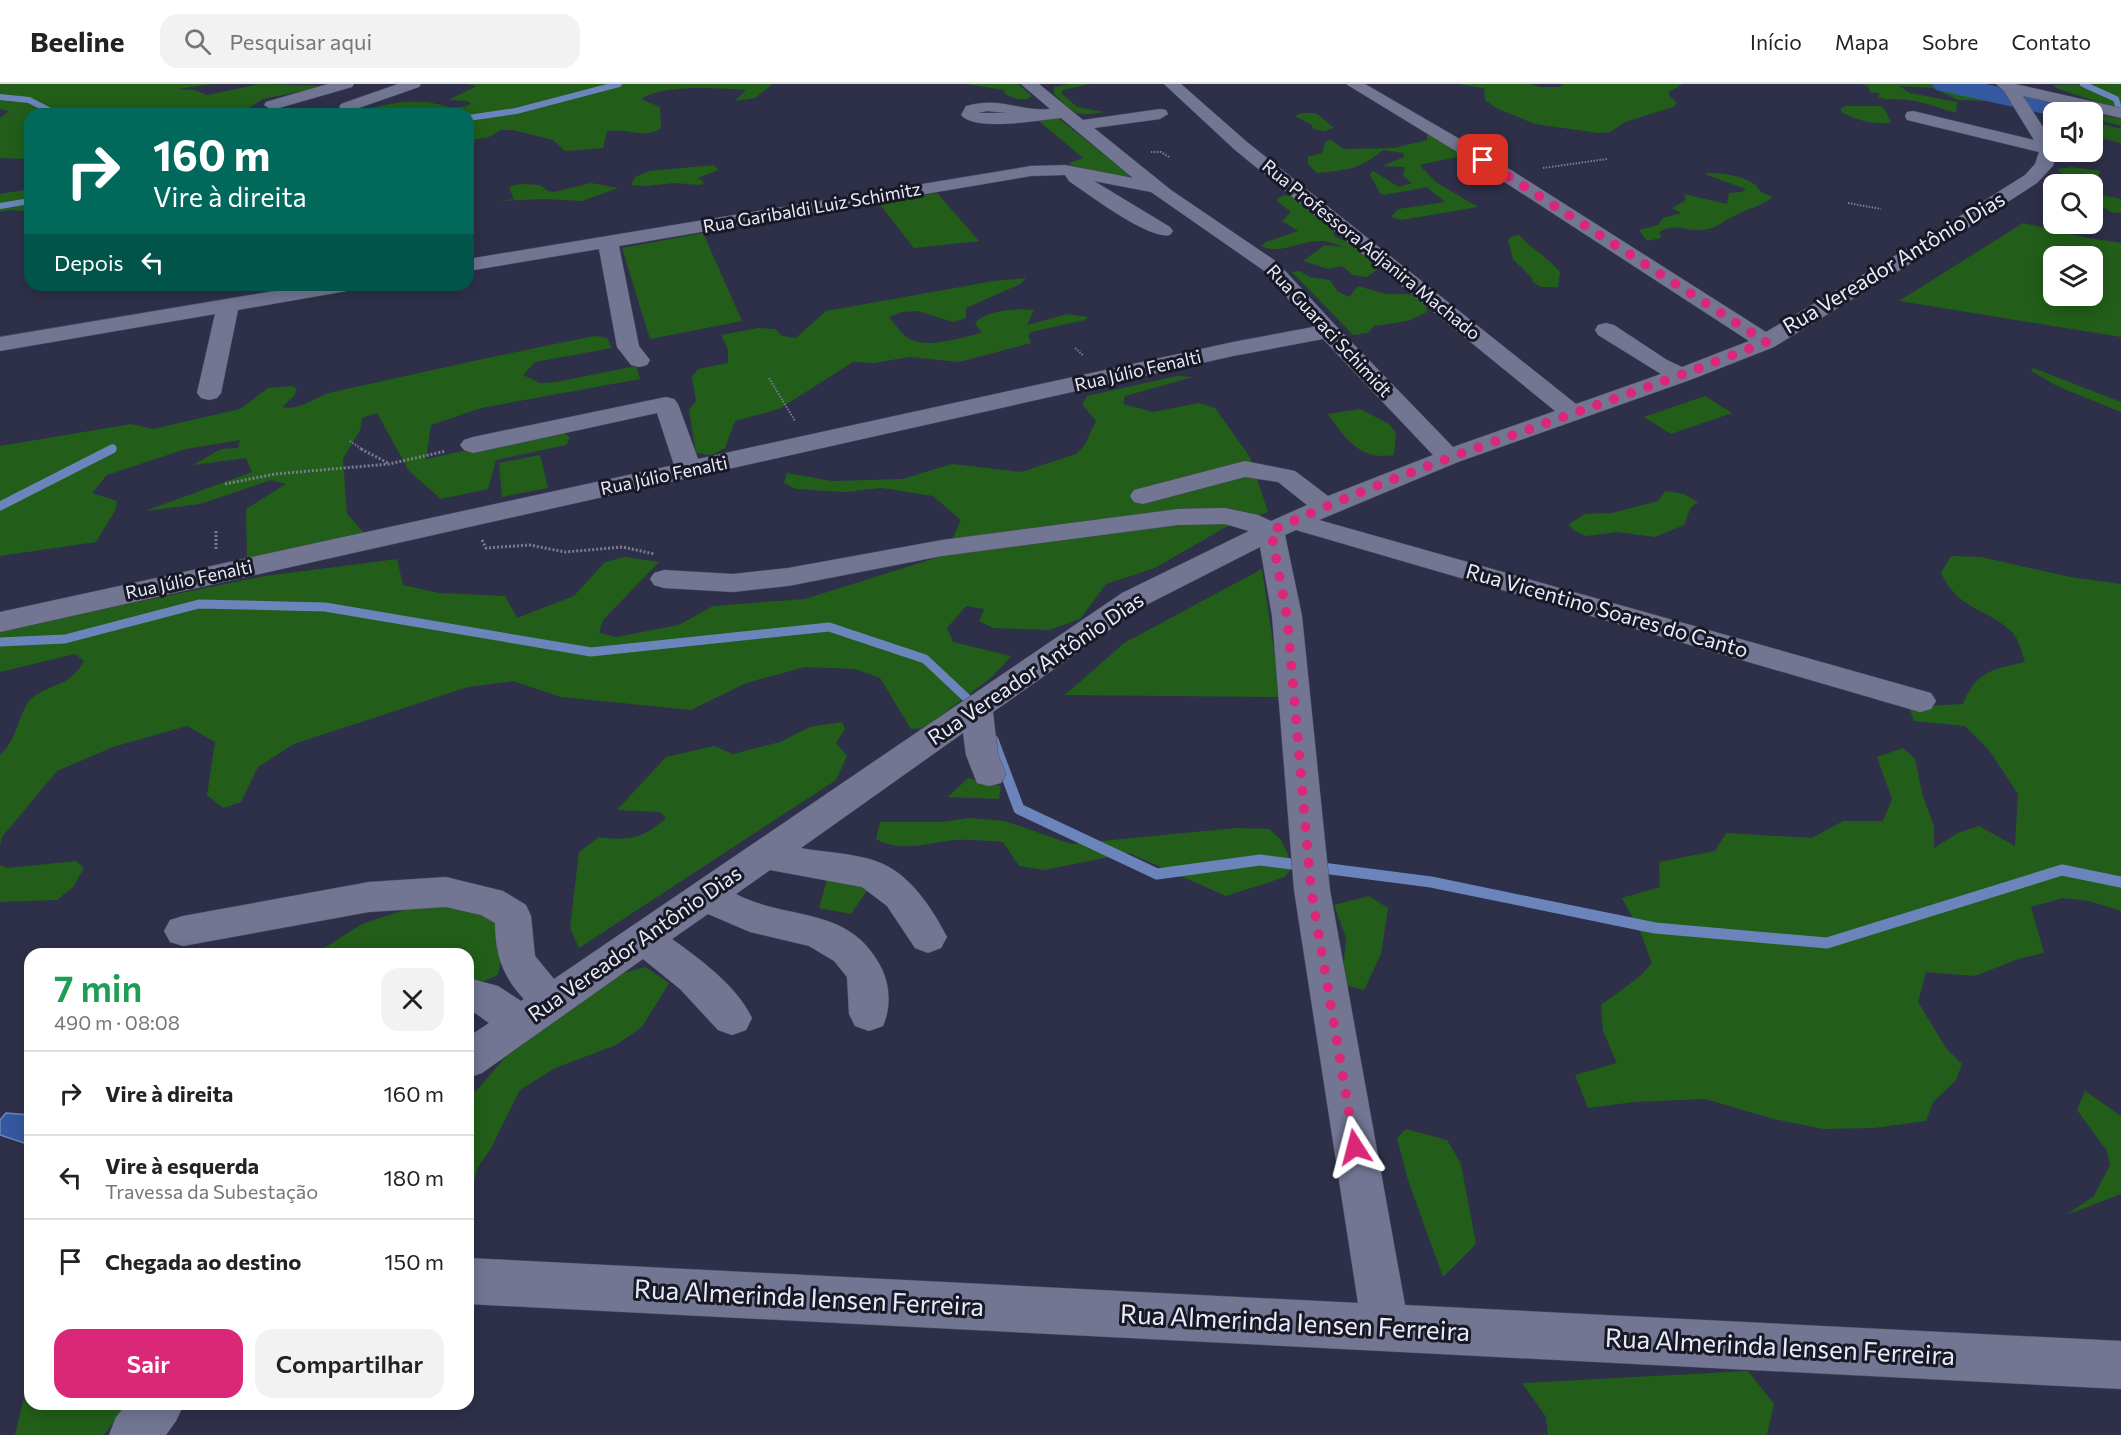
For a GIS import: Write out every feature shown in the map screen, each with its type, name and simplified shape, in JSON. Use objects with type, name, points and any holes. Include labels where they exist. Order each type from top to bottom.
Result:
[{"type":"street","points":[[272,105],[346,84]]},
{"type":"street","points":[[347,107],[413,84]]},
{"type":"street","name":"Rua Guaraci Schimidt","points":[[1029,84],[1157,188],[1270,266],[1328,331],[1449,457]]},
{"type":"street","name":"Rua Professora Adjanira Machado","points":[[1172,84],[1241,146],[1573,414]]},
{"type":"street","points":[[1354,84],[1505,174],[1766,342]]},
{"type":"street","points":[[2012,93],[2121,113]]},
{"type":"street","points":[[2012,93],[2043,142]]},
{"type":"street","points":[[1030,114],[1064,113]]},
{"type":"street","points":[[1080,125],[1160,114]]},
{"type":"street","points":[[1913,116],[2043,149]]},
{"type":"street","name":"Rua Vereador Antônio Dias","points":[[474,1056],[1132,600],[1325,507],[1449,457],[1682,375],[1766,342],[1937,239],[2031,179],[2045,162]]},
{"type":"street","points":[[1065,170],[1130,213],[1163,231]]},
{"type":"street","name":"Rua Garibaldi Luiz Schimitz","points":[[474,265],[1031,171],[1065,170],[1157,188]]},
{"type":"street","points":[[608,243],[628,347],[639,360]]},
{"type":"street","points":[[0,344],[309,291]]},
{"type":"street","points":[[209,393],[228,304]]},
{"type":"street","points":[[1606,330],[1659,365],[1682,375]]},
{"type":"street","name":"Rua Júlio Fenalti","points":[[0,622],[1328,331]]},
{"type":"street","points":[[473,445],[666,404],[689,470]]},
{"type":"street","points":[[1143,496],[1245,469],[1286,476],[1325,507]]},
{"type":"street","name":"Rua Vicentino Soares do Canto","points":[[671,580],[734,583],[788,577],[942,548],[1178,517],[1225,516],[1248,522],[1282,526],[1920,701]]},
{"type":"street","points":[[1282,526],[1287,616],[1311,890],[1386,1327]]},
{"type":"street","points":[[977,708],[982,755],[989,774]]},
{"type":"street","points":[[764,855],[872,875],[900,896],[928,937]]},
{"type":"street","points":[[183,931],[369,897],[446,892],[490,902],[513,916],[513,950],[536,1012]]},
{"type":"street","points":[[706,896],[753,919],[806,928],[852,953],[866,977],[869,1014]]},
{"type":"street","points":[[644,938],[694,977],[732,1018]]},
{"type":"street","points":[[474,996],[536,1012]]},
{"type":"street","name":"Rua Almerinda Iensen Ferreira","points":[[474,1281],[2121,1365]]},
{"type":"street","points":[[134,1435],[154,1410]]},
{"type":"path","points":[[1505,174],[1607,159]]},
{"type":"path","points":[[1848,203],[1881,209]]},
{"type":"path","points":[[769,378],[810,444]]},
{"type":"path","points":[[350,441],[389,464]]},
{"type":"path","points":[[225,484],[275,474],[389,464],[473,445]]},
{"type":"path","points":[[472,518],[486,548],[530,545],[566,552],[623,547],[681,562],[671,580]]},
{"type":"green space","points":[[0,84],[213,84],[177,89],[195,90],[207,95],[260,84],[327,86],[263,99],[249,108],[24,108],[24,159],[0,158],[0,118],[9,111],[0,109]]},
{"type":"green space","points":[[465,84],[773,84],[755,98],[735,101],[746,90],[692,88],[650,94],[641,99],[660,107],[661,128],[649,133],[607,131],[603,148],[565,151],[553,140],[513,130],[501,130],[487,138],[474,139],[474,108],[370,108],[416,101],[454,107],[465,106],[471,104],[467,101],[448,100],[477,86]]},
{"type":"green space","points":[[966,84],[1018,84],[1032,96],[1018,99],[1005,94],[1004,90]]},
{"type":"green space","points":[[1090,84],[1063,90],[1061,93],[1077,107],[1104,112],[1081,114],[1067,106],[1054,94],[1054,87]]},
{"type":"green space","points":[[1458,84],[1531,84],[1540,87],[1560,87],[1563,84],[1683,84],[1670,91],[1669,95],[1677,103],[1673,107],[1625,122],[1610,132],[1598,133],[1535,124],[1496,108],[1485,100],[1484,88]]},
{"type":"green space","points":[[1861,84],[1977,84],[1992,89],[1990,101],[1958,100],[1933,88],[1899,86],[1910,93],[1957,102],[1956,113],[1914,101],[1878,97],[1880,93],[1870,92],[1868,86]]},
{"type":"green space","points":[[2121,84],[2121,110],[2103,102],[2056,88],[2053,85]]},
{"type":"green space","points":[[1880,106],[1884,108],[1891,123],[1853,118],[1841,112],[1841,108]]},
{"type":"green space","points":[[1301,113],[1316,113],[1334,128],[1324,131],[1313,129],[1312,125],[1295,116]]},
{"type":"green space","points":[[2103,115],[2121,119],[2121,126],[2103,121]]},
{"type":"green space","points":[[1056,116],[1129,176],[1118,176],[1071,165],[1069,163],[1083,158],[1039,121],[1025,121]]},
{"type":"green space","points":[[2103,124],[2121,129],[2121,143],[2103,138]]},
{"type":"green space","points":[[1427,135],[1435,135],[1467,155],[1419,165],[1437,183],[1478,207],[1402,220],[1391,217],[1398,209],[1445,202],[1427,187],[1384,195],[1380,193],[1370,175],[1373,171],[1399,187],[1412,183],[1403,176],[1405,167],[1382,166],[1404,157],[1404,153],[1383,150],[1367,162],[1337,171],[1317,173],[1308,164],[1308,157],[1322,153],[1326,141],[1331,140],[1344,149],[1394,148],[1427,140]]},
{"type":"green space","points":[[714,165],[718,170],[698,178],[704,182],[701,185],[673,183],[648,186],[631,185],[635,177],[650,171]]},
{"type":"green space","points":[[2072,167],[2101,171],[2099,174],[2063,174],[2057,169]]},
{"type":"green space","points":[[1707,173],[1745,179],[1761,192],[1773,197],[1710,229],[1669,228],[1659,232],[1661,238],[1647,241],[1639,230],[1658,225],[1663,218],[1681,213],[1672,208],[1686,200],[1684,194],[1727,204],[1729,193],[1742,192],[1746,189],[1707,175]]},
{"type":"green space","points":[[591,183],[618,188],[582,201],[545,199],[499,201],[514,199],[509,187],[520,184],[540,185],[554,192]]},
{"type":"green space","points":[[24,190],[24,211],[0,212],[0,194]]},
{"type":"green space","points":[[937,193],[979,241],[914,248],[878,202]]},
{"type":"green space","points":[[1284,195],[1296,197],[1329,221],[1335,237],[1366,252],[1378,269],[1367,277],[1353,275],[1342,266],[1328,269],[1303,261],[1325,245],[1342,247],[1331,242],[1310,242],[1280,249],[1261,246],[1266,242],[1298,231],[1282,221],[1291,212],[1278,202],[1278,198]]},
{"type":"green space","points":[[2103,195],[2121,199],[2121,212],[2113,213],[2103,208]]},
{"type":"green space","points":[[2023,223],[2043,228],[2043,234],[2071,234],[2121,243],[2121,337],[1899,301]]},
{"type":"green space","points":[[703,233],[742,321],[650,339],[622,248]]},
{"type":"green space","points":[[1519,235],[1560,272],[1558,287],[1541,287],[1532,282],[1533,279],[1513,259],[1508,240]]},
{"type":"green space","points":[[1300,271],[1310,277],[1330,280],[1337,291],[1349,297],[1358,286],[1381,293],[1414,296],[1426,304],[1427,312],[1408,321],[1374,326],[1368,333],[1353,335],[1292,272]]},
{"type":"green space","points":[[1026,278],[1020,284],[966,308],[966,318],[953,322],[918,311],[902,312],[889,317],[908,338],[925,343],[935,343],[982,333],[975,323],[980,318],[994,312],[1034,310],[1027,325],[1068,314],[1088,317],[1085,320],[1031,332],[1028,335],[1031,343],[959,362],[910,357],[873,363],[853,362],[779,409],[735,421],[725,448],[712,455],[696,453],[689,410],[696,401],[692,377],[698,369],[728,363],[728,349],[721,335],[759,328],[775,329],[782,336],[796,338],[826,311],[994,281]]},
{"type":"green space","points":[[595,336],[607,338],[612,348],[535,362],[523,375],[540,383],[556,382],[636,366],[640,379],[481,408],[431,425],[426,459],[548,433],[566,434],[570,438],[566,445],[496,460],[488,489],[441,499],[409,471],[377,413],[362,418],[360,430],[343,459],[347,514],[366,535],[247,564],[246,509],[286,484],[271,480],[200,504],[145,511],[252,472],[246,458],[193,465],[221,449],[238,448],[240,440],[186,449],[107,475],[92,493],[117,501],[115,511],[96,542],[0,556],[0,446],[131,424],[153,429],[240,409],[268,388],[293,386],[297,389],[294,396],[282,407],[295,407],[333,392]]},
{"type":"green space","points":[[2033,368],[2121,402],[2121,412],[2057,386],[2031,371]]},
{"type":"green space","points":[[1177,376],[1193,377],[1125,396],[1123,404],[1153,412],[1199,403],[1215,408],[1250,457],[1268,512],[1224,528],[1155,568],[1106,584],[1080,619],[1049,630],[993,628],[979,621],[984,609],[966,606],[947,628],[953,642],[1011,656],[992,677],[924,728],[911,729],[880,678],[855,669],[805,667],[746,683],[691,710],[561,697],[513,681],[468,687],[294,744],[258,767],[241,802],[223,808],[207,795],[215,742],[187,726],[113,747],[57,771],[2,837],[0,845],[0,755],[11,741],[24,709],[32,698],[73,676],[84,661],[75,654],[0,672],[0,630],[265,576],[397,559],[403,585],[439,593],[505,596],[517,618],[574,596],[605,562],[625,557],[659,562],[603,620],[599,633],[616,637],[679,625],[713,606],[805,599],[945,555],[961,520],[933,496],[882,488],[845,492],[796,489],[784,483],[787,473],[832,481],[903,479],[952,464],[1021,472],[1076,454],[1084,446],[1096,421],[1082,404],[1087,396]]},
{"type":"green space","points":[[1705,396],[1732,413],[1671,434],[1644,417]]},
{"type":"green space","points":[[1360,409],[1389,424],[1396,433],[1394,455],[1382,456],[1363,451],[1347,439],[1328,414]]},
{"type":"green space","points":[[540,455],[548,488],[502,497],[499,463]]},
{"type":"green space","points":[[1665,491],[1684,494],[1698,502],[1691,507],[1684,525],[1655,537],[1617,532],[1585,536],[1572,529],[1569,524],[1585,514],[1612,513],[1658,501]]},
{"type":"green space","points":[[1951,556],[1981,557],[2070,577],[2121,584],[2121,911],[2089,901],[2063,898],[2031,907],[2044,953],[2018,959],[1975,976],[1926,972],[1918,1002],[1946,1048],[1962,1064],[1956,1080],[1933,1102],[1926,1121],[1874,1128],[1824,1129],[1774,1119],[1705,1099],[1634,1102],[1588,1108],[1575,1075],[1617,1063],[1603,1031],[1601,1005],[1639,977],[1652,963],[1640,931],[1622,898],[1660,887],[1659,862],[1715,851],[1726,833],[1812,838],[1843,821],[1883,821],[1892,799],[1877,757],[1903,748],[1915,759],[1923,797],[1934,826],[1934,848],[1958,833],[1979,826],[2015,846],[2018,794],[1989,750],[1965,726],[1914,721],[1909,707],[1963,704],[1974,684],[1987,673],[2025,662],[2012,632],[1965,602],[1948,586],[1941,573]]},
{"type":"green space","points":[[1262,569],[1281,697],[1065,695],[1124,643]]},
{"type":"green space","points":[[842,722],[845,729],[836,743],[847,756],[836,780],[579,948],[570,928],[579,852],[599,837],[619,839],[635,837],[650,830],[666,818],[660,812],[617,810],[666,757],[714,746],[733,754],[780,742],[810,727]]},
{"type":"green space","points":[[968,778],[1001,786],[999,799],[948,797]]},
{"type":"green space","points":[[969,818],[1005,821],[1071,844],[1236,828],[1269,829],[1281,840],[1293,866],[1285,877],[1226,896],[1129,853],[1044,870],[1019,866],[1003,842],[955,840],[905,846],[876,839],[880,822],[942,822]]},
{"type":"green space","points":[[76,861],[84,868],[73,887],[57,900],[0,902],[0,865],[8,868]]},
{"type":"green space","points":[[829,872],[873,882],[851,914],[819,908]]},
{"type":"green space","points":[[1369,896],[1388,908],[1381,954],[1364,990],[1342,984],[1346,938],[1334,905]]},
{"type":"green space","points":[[444,897],[505,922],[505,941],[498,975],[474,985],[474,948],[324,948],[362,924]]},
{"type":"green space","points":[[645,967],[669,983],[642,1027],[616,1045],[555,1068],[520,1090],[490,1150],[478,1167],[474,1181],[474,1093],[516,1045],[620,974]]},
{"type":"green space","points":[[2085,1091],[2121,1116],[2121,1194],[2066,1215],[2094,1196],[2110,1165],[2107,1151],[2077,1110]]},
{"type":"green space","points":[[1406,1129],[1447,1140],[1461,1164],[1476,1244],[1443,1277],[1408,1180],[1397,1138]]},
{"type":"green space","points":[[1748,1371],[1774,1404],[1767,1435],[1548,1435],[1546,1417],[1522,1383]]},
{"type":"green space","points":[[24,1398],[24,1410],[123,1410],[104,1435],[15,1435]]},
{"type":"water","points":[[6,1113],[24,1114],[24,1143],[0,1135],[0,1120]]},
{"type":"waterway","points":[[474,117],[516,111],[619,84]]},
{"type":"waterway","points":[[1946,84],[2043,105]]},
{"type":"waterway","points":[[2083,84],[2116,99],[2120,112]]},
{"type":"waterway","points":[[0,97],[29,100],[44,108]]},
{"type":"waterway","points":[[0,206],[24,202]]},
{"type":"waterway","points":[[109,450],[113,448]]},
{"type":"waterway","points":[[0,506],[112,449]]},
{"type":"waterway","points":[[0,642],[65,639],[199,604],[325,607],[591,652],[829,627],[925,659],[975,706]]},
{"type":"waterway","points":[[993,740],[1019,809],[1157,874],[1260,860],[1431,882],[1655,928],[1827,943],[2062,870],[2121,882]]},
{"type":"route","points":[[1355,1147],[1311,890],[1287,616],[1271,531],[1348,497],[1449,457],[1682,375],[1766,342],[1483,160]]}]
